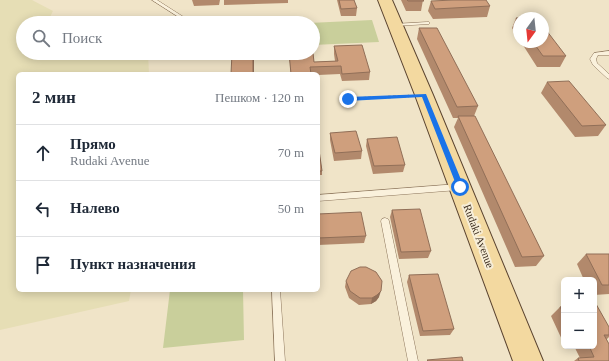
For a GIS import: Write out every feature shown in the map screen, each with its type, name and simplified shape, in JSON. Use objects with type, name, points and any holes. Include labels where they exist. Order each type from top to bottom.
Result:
[{"type":"main road","name":"Rudaki Avenue","points":[[385,0],[424,95],[528,361]]},
{"type":"lane","points":[[154,0],[180,16]]},
{"type":"lane","points":[[395,25],[427,23]]},
{"type":"lane","points":[[609,53],[596,54],[593,59],[595,64],[609,77]]},
{"type":"lane","points":[[320,198],[460,187]]},
{"type":"lane","points":[[385,221],[413,361]]},
{"type":"lane","points":[[276,292],[280,361]]},
{"type":"path","points":[[348,99],[424,95]]},
{"type":"shaded area","points":[[0,0],[32,0],[53,11],[50,16],[16,16],[16,60],[148,60],[149,72],[16,72],[16,292],[131,292],[129,301],[0,330]]},
{"type":"green space","points":[[372,20],[379,42],[320,45],[320,22]]},
{"type":"green space","points":[[170,292],[243,292],[244,340],[163,348]]},
{"type":"building","points":[[339,0],[354,0],[357,8],[341,9]]},
{"type":"building","points":[[407,0],[423,0],[424,1],[408,1]]},
{"type":"building","points":[[486,0],[490,6],[435,9],[431,1]]},
{"type":"building","points":[[419,28],[437,28],[478,106],[457,107]]},
{"type":"building","points":[[549,34],[566,56],[543,56],[537,48],[549,48]]},
{"type":"building","points":[[362,45],[370,72],[342,74],[341,66],[310,67],[311,72],[291,72],[290,60],[314,60],[314,62],[338,61],[334,46]]},
{"type":"building","points":[[232,60],[253,60],[253,72],[231,72]]},
{"type":"building","points":[[569,81],[606,125],[582,126],[547,82]]},
{"type":"building","points":[[458,116],[475,116],[544,256],[522,257]]},
{"type":"building","points":[[356,131],[362,151],[335,153],[330,133]]},
{"type":"building","points":[[397,137],[405,165],[374,166],[367,139]]},
{"type":"building","points":[[320,157],[322,171],[320,171]]},
{"type":"building","points":[[420,209],[431,251],[401,252],[392,210]]},
{"type":"building","points":[[361,212],[366,236],[320,238],[320,214]]},
{"type":"building","points":[[586,254],[609,254],[609,285],[602,285]]},
{"type":"building","points":[[360,267],[366,267],[376,272],[382,281],[381,291],[372,298],[360,298],[350,291],[346,281],[351,271]]},
{"type":"building","points":[[438,274],[454,329],[423,331],[409,275]]},
{"type":"building","points":[[597,306],[609,327],[609,335],[604,335],[609,344],[609,361],[579,361],[578,358],[594,357],[590,349],[597,349]]},
{"type":"building","points":[[462,357],[463,361],[427,360]]},
{"type":"route","points":[[348,99],[424,95],[460,187]]}]
